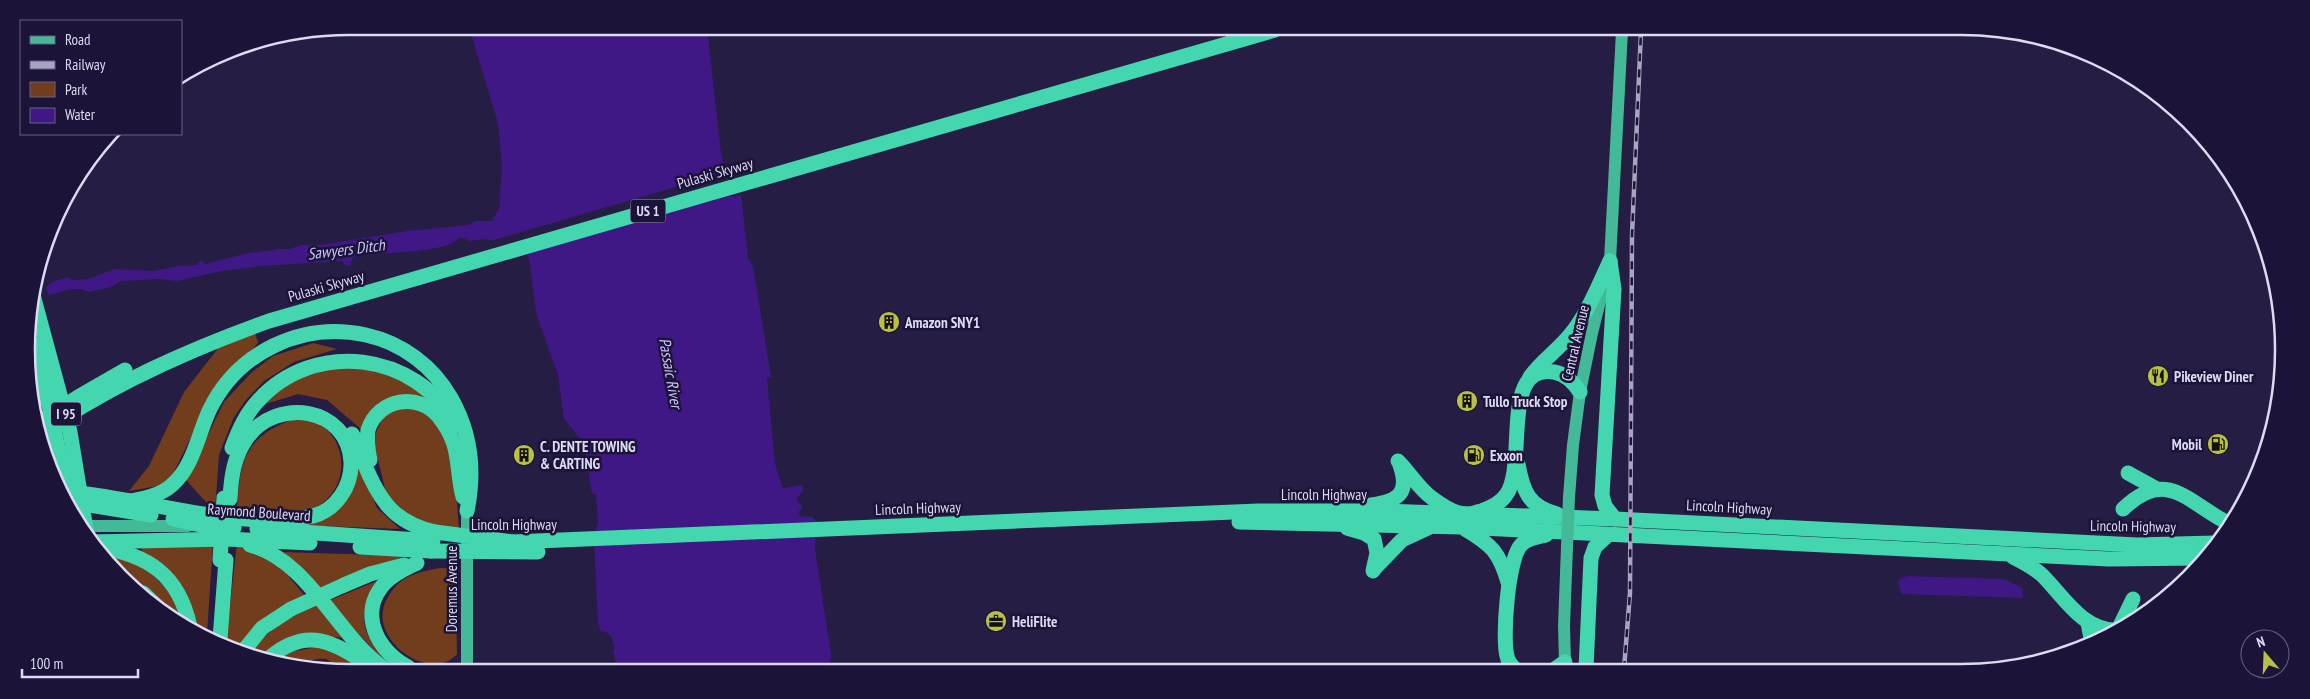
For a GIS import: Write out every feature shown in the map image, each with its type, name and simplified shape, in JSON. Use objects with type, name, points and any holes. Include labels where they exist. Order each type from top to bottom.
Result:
[{"type":"highway","name":"Pulaski Skyway","points":[[43,419],[78,397],[144,361],[186,342],[258,314],[1228,35]]},
{"type":"highway","name":"Pulaski Skyway","points":[[46,430],[152,368],[192,350],[269,321],[1258,35]]},
{"type":"highway","points":[[1464,521],[1505,497],[1510,487],[1517,456],[1520,397],[1523,387],[1540,363],[1566,340],[1577,326],[1610,261]]},
{"type":"highway","points":[[1610,261],[1614,289],[1602,496],[1605,506],[1615,519]]},
{"type":"highway","name":"I 95","points":[[38,312],[67,416],[86,520]]},
{"type":"highway","points":[[131,501],[162,492],[180,477],[189,462],[214,402],[230,379],[243,366],[273,345],[289,338],[315,332],[342,331],[375,337],[399,347],[420,360],[437,377],[455,404],[466,431],[472,490],[467,511]]},
{"type":"highway","name":"I 95","points":[[35,358],[52,418],[64,482]]},
{"type":"highway","points":[[220,636],[227,465],[236,437],[246,416],[256,402],[281,380],[317,364],[355,360],[384,365],[405,374],[425,387],[440,402],[453,420],[470,459]]},
{"type":"highway","points":[[1530,377],[1542,371],[1560,373],[1572,381],[1580,392]]},
{"type":"highway","points":[[376,486],[368,450],[367,437],[370,426],[378,414],[388,405],[401,401],[420,402],[435,412],[450,434],[459,463],[461,489],[467,511]]},
{"type":"highway","points":[[236,437],[252,420],[270,409],[291,403],[314,405],[334,415],[348,427],[384,502],[396,516],[412,525],[433,546],[416,563],[396,574],[385,583],[378,592],[372,610],[373,628],[380,644],[392,657],[403,664]]},
{"type":"highway","points":[[69,492],[98,495],[234,518],[273,520],[313,516],[334,504],[348,482],[351,458],[344,437],[331,423],[312,413],[286,413],[267,420],[250,433],[240,450],[233,468],[227,499]]},
{"type":"highway","points":[[1517,456],[1523,486],[1534,504],[1542,509],[1580,520]]},
{"type":"highway","points":[[1330,517],[1380,504],[1398,497],[1404,483],[1398,462],[1428,494],[1464,521],[1496,551],[1509,584]]},
{"type":"highway","points":[[2128,473],[2157,489]]},
{"type":"highway","points":[[65,485],[98,495]]},
{"type":"highway","points":[[2123,509],[2142,494],[2157,489],[2172,489],[2224,520]]},
{"type":"highway","points":[[75,503],[169,518],[205,526]]},
{"type":"highway","points":[[1330,517],[1374,539],[1377,553],[1373,570],[1402,540],[1433,526]]},
{"type":"highway","name":"Lincoln Highway","points":[[433,546],[1181,520],[1330,517],[1464,521],[1615,519],[2108,544],[2208,543]]},
{"type":"highway","name":"Lincoln Highway","points":[[1330,517],[1433,526],[1464,521],[1557,532],[2007,554],[2115,559],[2196,558]]},
{"type":"highway","name":"Lincoln Highway","points":[[433,546],[538,552],[1181,520]]},
{"type":"highway","name":"Raymond Boulevard","points":[[205,526],[433,546]]},
{"type":"highway","points":[[1511,664],[1506,650],[1509,584],[1519,546],[1530,539],[1557,532]]},
{"type":"highway","points":[[1586,664],[1591,558],[1595,547],[1608,535]]},
{"type":"highway","points":[[227,539],[263,549],[279,558],[294,571],[367,654],[379,664]]},
{"type":"highway","name":"Raymond Boulevard","points":[[101,542],[227,539],[433,546]]},
{"type":"highway","points":[[107,550],[136,557],[162,571],[178,592],[187,619]]},
{"type":"highway","points":[[2007,554],[2038,572],[2088,623],[2105,629]]},
{"type":"highway","points":[[214,634],[223,560]]},
{"type":"highway","points":[[247,647],[262,628],[291,609],[378,572],[416,563]]},
{"type":"highway","points":[[2123,619],[2133,599]]},
{"type":"highway","points":[[2088,623],[2091,636]]},
{"type":"highway","points":[[275,655],[292,644],[314,639],[340,646],[367,664]]},
{"type":"main road","name":"Central Avenue","points":[[1560,664],[1564,626],[1573,444],[1580,392],[1592,332],[1610,261],[1622,35]]},
{"type":"main road","name":"Doremus Avenue","points":[[467,511],[467,664]]},
{"type":"main road","name":"Raymond Boulevard","points":[[89,526],[205,526]]},
{"type":"green space","points":[[255,332],[258,343],[214,390],[170,480],[158,486],[129,491],[149,466],[184,392],[219,347]]},
{"type":"green space","points":[[313,343],[337,349],[294,362],[264,381],[245,401],[233,419],[219,455],[215,512],[186,480],[224,402],[252,372],[273,356]]},
{"type":"green space","points":[[338,365],[376,368],[387,371],[407,380],[428,398],[400,396],[392,397],[379,403],[374,407],[361,429],[327,400],[298,394],[259,406],[305,372]]},
{"type":"green space","points":[[397,408],[414,408],[430,414],[439,423],[446,436],[454,467],[459,528],[425,524],[400,510],[386,493],[373,439],[383,417]]},
{"type":"green space","points":[[297,418],[312,421],[325,428],[339,448],[341,471],[338,483],[332,493],[314,508],[297,512],[237,509],[240,476],[249,451],[256,441],[266,433]]},
{"type":"green space","points":[[359,465],[377,508],[400,529],[292,525],[332,511]]},
{"type":"green space","points":[[213,543],[207,630],[193,623],[189,605],[179,582],[164,564],[141,553],[142,546]]},
{"type":"green space","points":[[237,543],[279,565],[306,597],[244,646],[226,639]]},
{"type":"green space","points":[[283,552],[405,556],[321,590]]},
{"type":"green space","points":[[112,556],[122,557],[144,567],[173,595],[178,613],[142,586]]},
{"type":"green space","points":[[440,568],[455,569],[457,654],[445,662],[431,664],[417,660],[403,652],[392,641],[384,627],[383,612],[388,597],[401,581],[419,573]]},
{"type":"green space","points":[[382,579],[368,602],[364,613],[364,622],[372,642],[390,662],[387,664],[328,601]]},
{"type":"green space","points":[[317,605],[357,653],[342,638],[316,634],[271,654],[254,649],[265,636],[298,614]]},
{"type":"green space","points":[[317,647],[341,652],[355,664],[333,663],[326,659],[310,661],[284,657],[289,652]]},
{"type":"water","points":[[471,35],[708,35],[721,153],[731,196],[741,195],[748,258],[753,266],[771,377],[767,378],[775,464],[783,488],[802,485],[803,491],[796,499],[802,506],[802,509],[798,512],[800,516],[812,517],[817,521],[815,549],[831,654],[830,664],[616,664],[613,651],[615,648],[610,634],[600,630],[598,623],[594,537],[598,523],[596,494],[592,494],[582,441],[564,419],[558,375],[536,313],[530,263],[522,241],[510,238],[494,241],[486,239],[470,241],[460,237],[453,243],[426,250],[353,257],[350,266],[345,265],[342,261],[261,266],[222,271],[177,281],[159,279],[121,281],[111,287],[88,292],[82,289],[71,289],[49,295],[46,288],[50,283],[67,277],[72,280],[88,279],[114,269],[153,271],[179,266],[198,265],[198,262],[202,261],[205,264],[244,254],[289,249],[302,245],[321,245],[407,231],[469,225],[475,221],[492,221],[499,208],[502,167],[498,123]]},
{"type":"water","points":[[1907,576],[2004,579],[2022,588],[2023,598],[1901,594],[1898,580]]},
{"type":"pier","points":[[727,172],[733,195],[526,253],[521,243],[510,241],[494,244],[487,242]]},
{"type":"railway","points":[[1624,664],[1630,593],[1632,235],[1641,35]]},
{"type":"place","name":"Amazon SNY1","points":[[889,322]]},
{"type":"place","name":"Pikeview Diner","points":[[2158,376]]},
{"type":"place","name":"Tullo Truck Stop","points":[[1467,401]]},
{"type":"place","name":"Mobil","points":[[2218,444]]},
{"type":"place","name":"C. DENTE TOWING & CARTING","points":[[524,455]]},
{"type":"place","name":"Exxon","points":[[1474,455]]},
{"type":"place","name":"HeliFlite","points":[[996,621]]},
{"type":"water label","name":"Sawyers Ditch","points":[[346,249]]},
{"type":"water label","name":"Passaic River","points":[[671,373]]}]
